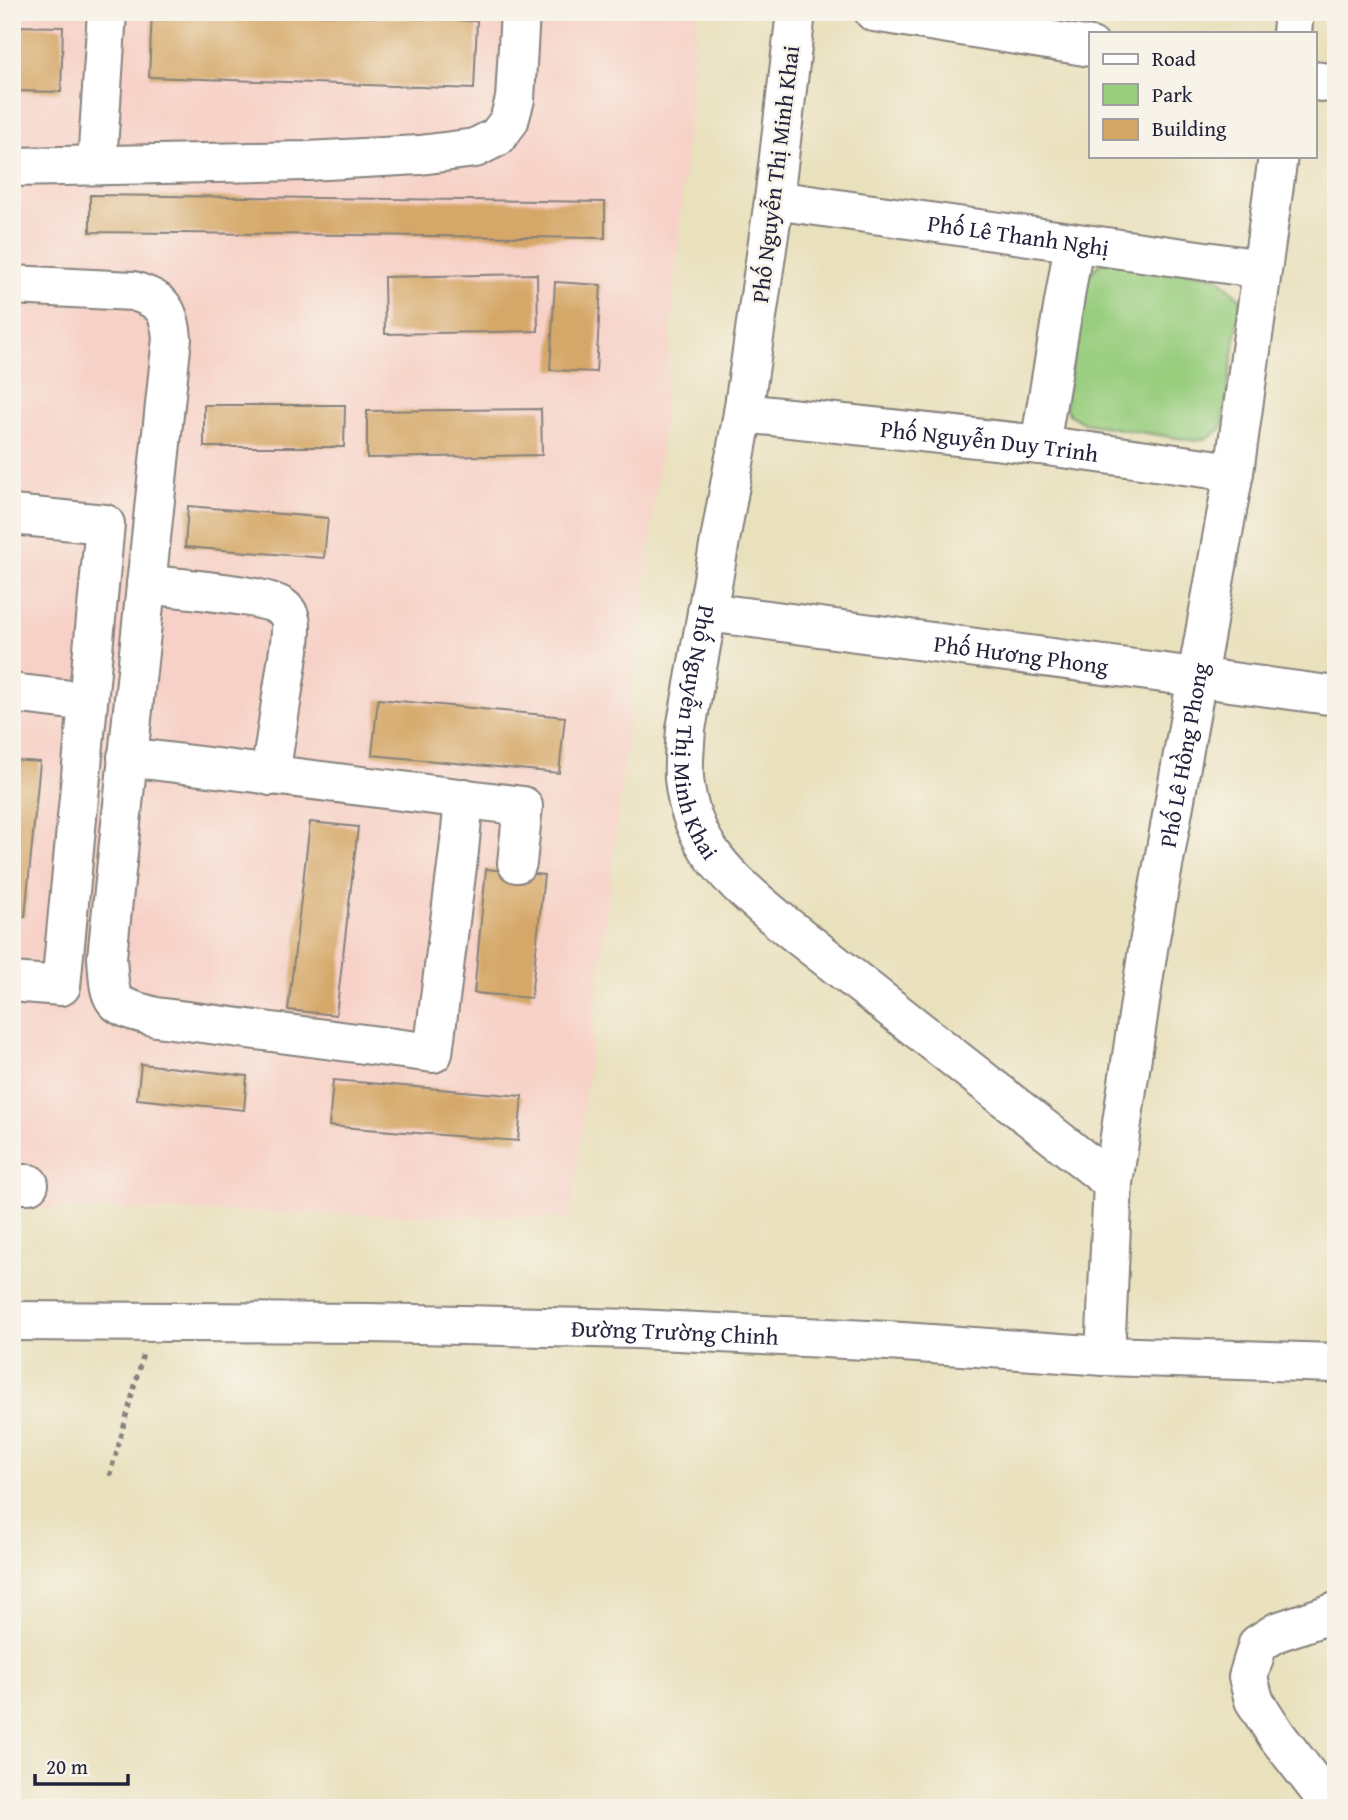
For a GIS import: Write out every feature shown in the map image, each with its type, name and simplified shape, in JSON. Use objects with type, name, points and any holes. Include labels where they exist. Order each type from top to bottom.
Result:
[{"type":"street","points":[[97,164],[107,12]]},
{"type":"street","points":[[12,167],[307,161],[420,155],[475,148],[497,137],[509,121],[515,99],[520,12]]},
{"type":"street","name":"Phố Nguyễn Thị Minh Khai","points":[[796,12],[774,200],[743,413],[686,729],[684,776],[688,806],[696,830],[736,884],[1113,1183]]},
{"type":"street","points":[[874,12],[1089,47]]},
{"type":"street","points":[[1292,32],[1294,12]]},
{"type":"street","points":[[1316,81],[1336,84]]},
{"type":"street","name":"Phố Lê Hồng Phong","points":[[1105,1356],[1113,1183],[1148,949],[1234,472],[1278,158]]},
{"type":"street","name":"Phố Lê Thanh Nghị","points":[[774,200],[1262,269]]},
{"type":"street","points":[[1040,444],[1074,243]]},
{"type":"street","points":[[12,285],[133,291],[164,306],[170,321],[172,338],[107,957],[109,992],[118,1004],[156,1017],[433,1053],[464,797]]},
{"type":"street","name":"Phố Nguyễn Duy Trinh","points":[[743,413],[1040,444],[1234,472]]},
{"type":"street","points":[[12,515],[105,524],[61,986],[12,982]]},
{"type":"street","points":[[146,584],[262,599],[283,607],[288,614],[291,623],[290,643],[270,776]]},
{"type":"street","name":"Phố Hương Phong","points":[[707,612],[1336,696]]},
{"type":"street","points":[[12,693],[88,702]]},
{"type":"street","points":[[127,757],[523,806],[517,863]]},
{"type":"street","name":"Đường Trường Chinh","points":[[12,1321],[152,1320],[636,1329],[888,1341],[1105,1356],[1336,1363]]},
{"type":"street","points":[[1333,1808],[1277,1737],[1254,1700],[1248,1677],[1258,1644],[1277,1632],[1336,1612]]},
{"type":"path","points":[[110,1476],[152,1320]]},
{"type":"shaded area","points":[[12,12],[697,12],[663,429],[571,1218],[12,1208]]},
{"type":"green space","points":[[1105,261],[1217,276],[1241,300],[1222,428],[1210,437],[1196,441],[1084,423],[1070,415],[1065,407],[1085,279]]},
{"type":"building","points":[[152,12],[255,12],[477,21],[474,89],[149,77]]},
{"type":"building","points":[[12,26],[63,27],[61,92],[12,91]]},
{"type":"building","points":[[90,195],[605,202],[605,238],[90,232]]},
{"type":"building","points":[[537,274],[538,331],[385,334],[384,277]]},
{"type":"building","points":[[555,282],[601,285],[596,372],[550,370]]},
{"type":"building","points":[[204,405],[345,405],[344,447],[204,447]]},
{"type":"building","points":[[541,409],[542,455],[367,458],[367,411]]},
{"type":"building","points":[[188,506],[328,518],[324,558],[185,547]]},
{"type":"building","points":[[378,699],[565,717],[559,773],[372,755]]},
{"type":"building","points":[[12,760],[40,762],[25,917],[12,916]]},
{"type":"building","points":[[310,822],[358,827],[336,1015],[288,1010]]},
{"type":"building","points":[[486,869],[544,875],[531,998],[474,993]]},
{"type":"building","points":[[141,1064],[247,1076],[244,1110],[137,1099]]},
{"type":"building","points":[[333,1080],[522,1096],[518,1141],[329,1126]]}]
